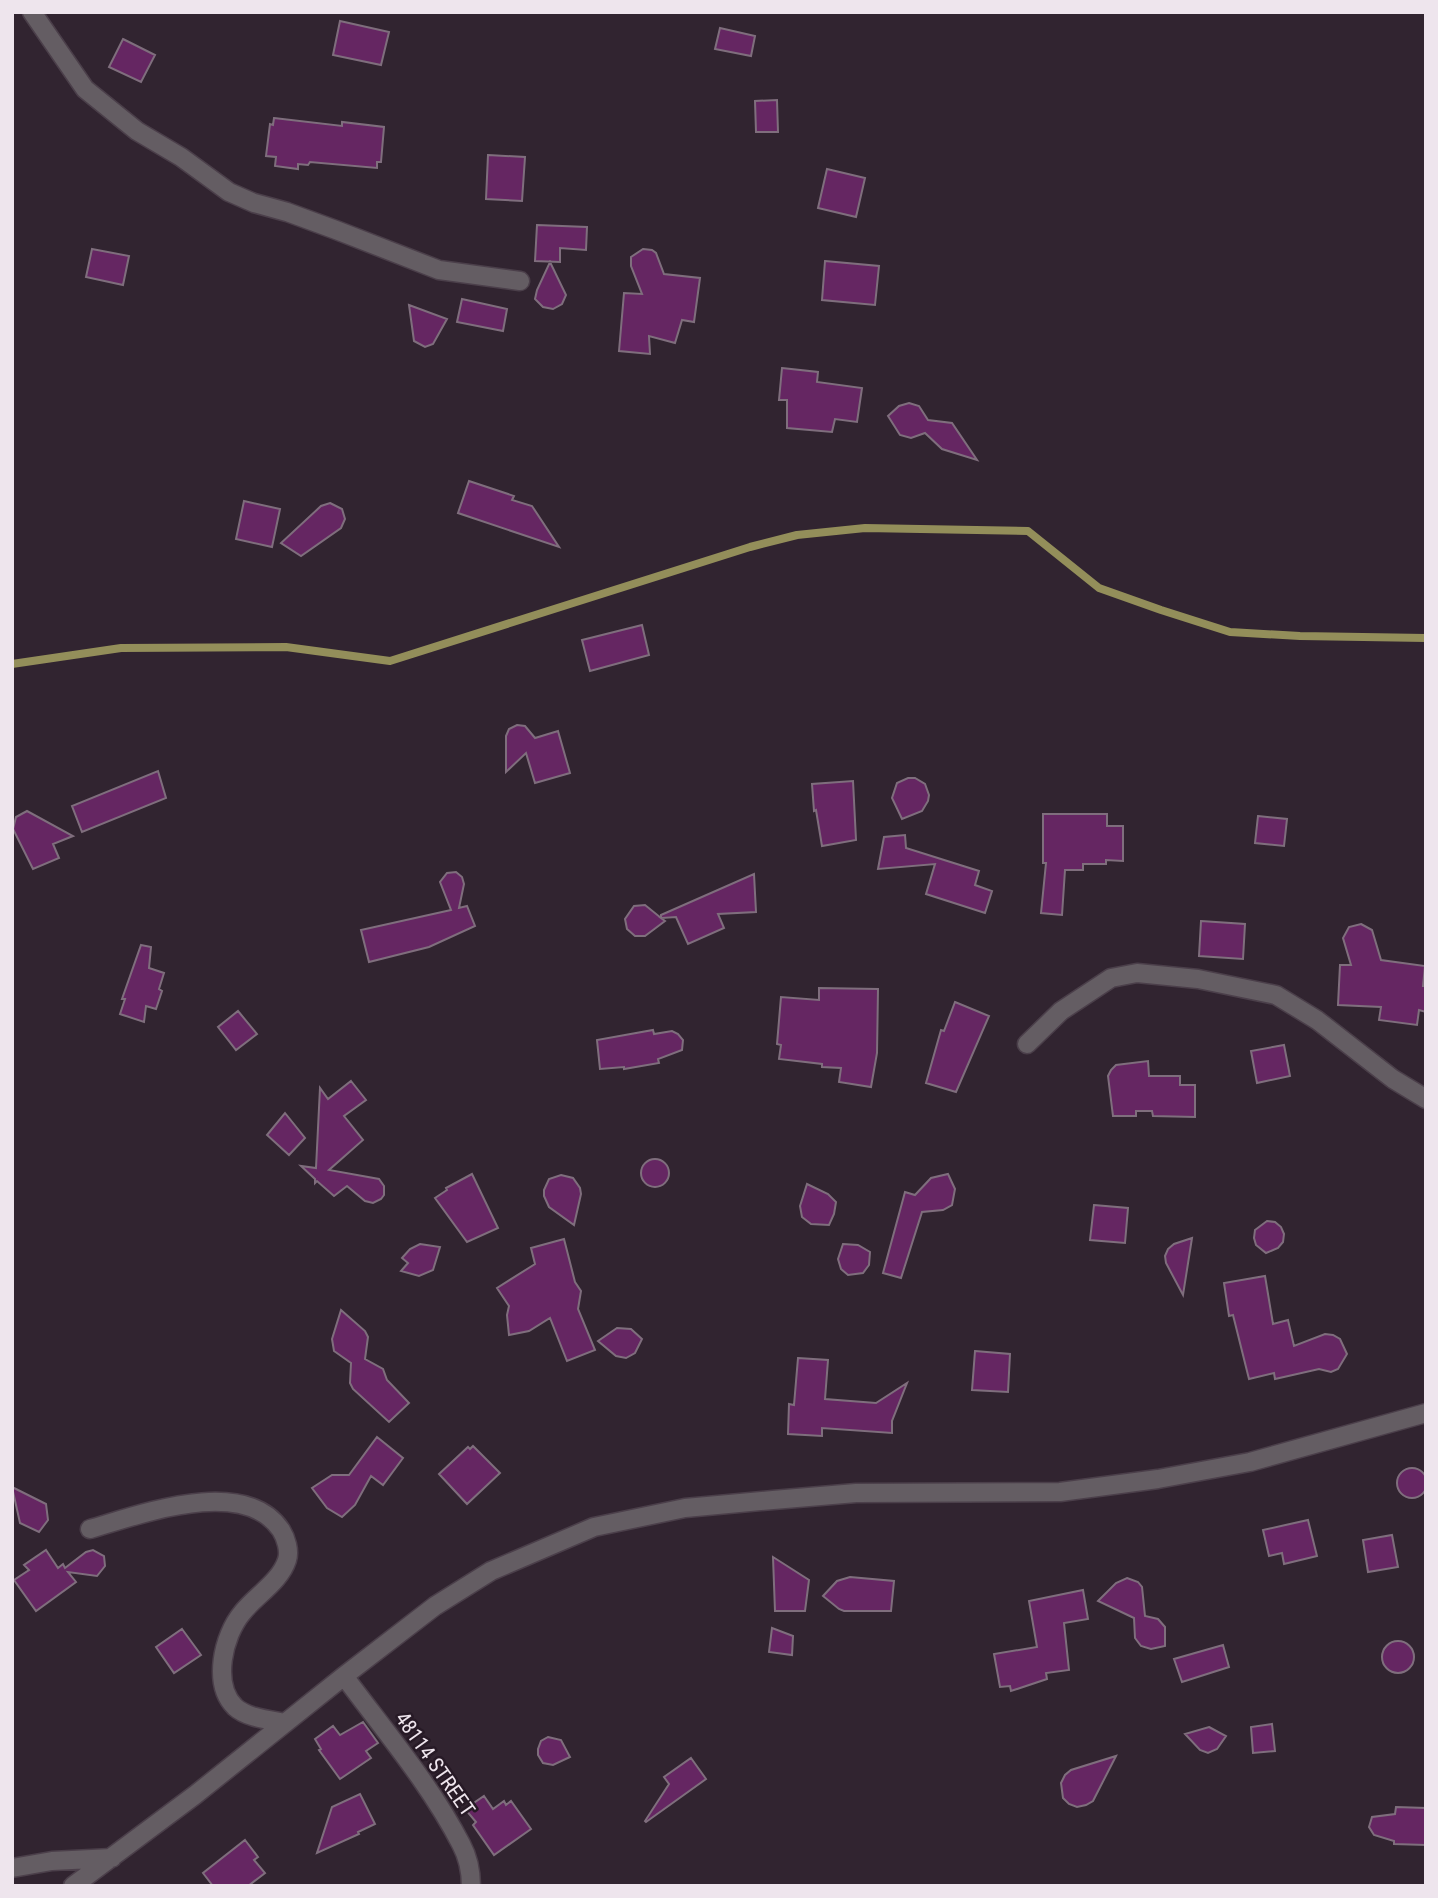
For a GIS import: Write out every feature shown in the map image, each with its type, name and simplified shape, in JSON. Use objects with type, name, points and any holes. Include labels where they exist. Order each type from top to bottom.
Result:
[{"type":"street","points":[[32,12],[85,89],[137,131],[181,156],[229,192],[439,270],[520,281]]},
{"type":"street","points":[[1027,1044],[1061,1011],[1111,978],[1137,973],[1198,979],[1276,995],[1317,1020],[1393,1079],[1426,1099]]},
{"type":"street","points":[[73,1886],[435,1606],[491,1572],[594,1527],[685,1507],[856,1493],[1060,1492],[1250,1462],[1426,1412]]},
{"type":"street","points":[[90,1529],[161,1509],[206,1502],[230,1503],[256,1509],[274,1520],[283,1534],[287,1560],[278,1576],[241,1614],[230,1632],[225,1646],[223,1673],[225,1693],[236,1709],[285,1723]]},
{"type":"street","name":"48114 STREET","points":[[344,1675],[418,1776],[463,1846],[471,1872],[471,1886]]},
{"type":"street","points":[[12,1868],[52,1861],[112,1858]]},
{"type":"building","points":[[340,21],[389,32],[381,65],[333,55]]},
{"type":"building","points":[[720,28],[755,36],[751,56],[715,49]]},
{"type":"building","points":[[123,39],[155,55],[141,82],[109,67]]},
{"type":"building","points":[[777,100],[778,132],[756,132],[755,101]]},
{"type":"building","points":[[274,118],[342,126],[342,122],[384,127],[381,162],[377,162],[377,168],[310,162],[308,165],[298,164],[298,169],[275,166],[276,157],[266,156],[270,124],[273,125]]},
{"type":"building","points":[[488,155],[525,157],[522,201],[486,199]]},
{"type":"building","points":[[827,169],[865,178],[856,217],[818,208]]},
{"type":"building","points":[[537,225],[587,227],[586,250],[560,248],[560,262],[535,261]]},
{"type":"building","points":[[92,249],[129,256],[123,285],[86,277]]},
{"type":"building","points":[[643,249],[656,253],[664,274],[700,278],[694,322],[682,320],[675,343],[649,336],[650,354],[619,351],[624,293],[642,294],[631,266],[631,257]]},
{"type":"building","points":[[825,261],[879,266],[875,305],[822,300]]},
{"type":"building","points":[[550,262],[566,295],[562,304],[553,309],[543,307],[535,299]]},
{"type":"building","points":[[462,299],[507,309],[503,331],[457,322]]},
{"type":"building","points":[[409,305],[447,319],[433,344],[425,347],[414,341]]},
{"type":"building","points":[[782,368],[818,372],[817,382],[862,388],[857,422],[835,419],[832,432],[787,428],[787,400],[779,400]]},
{"type":"building","points":[[909,403],[919,406],[928,420],[952,423],[977,460],[942,449],[925,433],[911,438],[900,435],[888,416],[899,406]]},
{"type":"building","points":[[469,481],[514,496],[512,500],[532,506],[559,547],[458,513]]},
{"type":"building","points":[[244,501],[280,509],[272,547],[236,539]]},
{"type":"building","points":[[330,503],[342,509],[345,519],[341,528],[301,556],[281,543],[321,506]]},
{"type":"building","points":[[642,625],[649,655],[590,671],[582,640]]},
{"type":"building","points":[[517,725],[525,726],[535,738],[558,731],[570,773],[535,783],[526,753],[506,772],[506,736],[509,729]]},
{"type":"building","points":[[158,771],[166,798],[82,832],[72,806]]},
{"type":"building","points":[[915,778],[925,784],[929,795],[922,811],[902,819],[892,798],[897,783]]},
{"type":"building","points":[[853,781],[856,840],[822,846],[816,810],[814,811],[812,784]]},
{"type":"building","points":[[27,811],[73,836],[53,844],[59,858],[33,869],[13,829],[16,817]]},
{"type":"building","points":[[1043,814],[1107,814],[1107,826],[1123,826],[1123,861],[1106,860],[1106,864],[1083,864],[1083,870],[1065,870],[1062,915],[1041,913],[1046,863],[1043,863]]},
{"type":"building","points":[[1258,816],[1287,819],[1284,846],[1255,843]]},
{"type":"building","points":[[905,835],[906,848],[979,871],[975,885],[992,891],[985,913],[926,894],[935,864],[878,869],[884,837]]},
{"type":"building","points":[[456,872],[462,877],[464,884],[459,908],[467,906],[475,926],[429,947],[369,962],[361,930],[451,910],[440,882],[447,873]]},
{"type":"building","points":[[754,874],[756,912],[718,914],[724,928],[688,944],[676,917],[661,918],[661,915]]},
{"type":"building","points":[[645,905],[665,921],[645,936],[635,936],[627,929],[625,919],[634,906]]},
{"type":"building","points":[[1201,921],[1245,924],[1243,959],[1199,956]]},
{"type":"building","points":[[1361,924],[1372,930],[1381,960],[1425,966],[1423,986],[1426,986],[1426,1012],[1419,1010],[1417,1025],[1379,1020],[1381,1007],[1338,1005],[1340,965],[1351,965],[1343,938],[1349,927]]},
{"type":"building","points":[[141,945],[151,947],[149,968],[164,973],[156,1009],[146,1006],[144,1022],[120,1014],[125,999],[122,999]]},
{"type":"building","points":[[819,988],[878,989],[877,1053],[871,1087],[839,1082],[841,1068],[779,1059],[781,1045],[777,1044],[781,997],[819,1000]]},
{"type":"building","points":[[955,1002],[989,1016],[956,1092],[926,1083],[941,1030],[944,1031]]},
{"type":"building","points":[[238,1011],[257,1034],[236,1050],[218,1027]]},
{"type":"building","points":[[653,1030],[654,1034],[672,1031],[678,1034],[683,1040],[682,1050],[658,1059],[659,1063],[624,1069],[600,1069],[597,1040]]},
{"type":"building","points":[[1284,1045],[1290,1076],[1257,1083],[1251,1051]]},
{"type":"building","points":[[1148,1061],[1149,1076],[1180,1076],[1180,1085],[1195,1085],[1195,1117],[1153,1116],[1152,1111],[1136,1111],[1136,1116],[1113,1116],[1108,1076],[1111,1070],[1116,1065]]},
{"type":"building","points":[[351,1081],[366,1100],[344,1116],[363,1140],[329,1170],[379,1179],[384,1186],[384,1195],[373,1203],[365,1201],[347,1186],[334,1196],[317,1181],[315,1183],[315,1179],[301,1166],[316,1168],[320,1088],[328,1099]]},
{"type":"building","points":[[285,1113],[305,1138],[289,1155],[267,1135]]},
{"type":"building","points":[[655,1159],[665,1163],[669,1173],[665,1183],[655,1187],[645,1183],[641,1173],[645,1163]]},
{"type":"building","points":[[472,1174],[498,1228],[467,1242],[435,1198],[447,1190],[446,1188]]},
{"type":"building","points":[[948,1174],[955,1189],[952,1205],[943,1210],[922,1212],[901,1278],[883,1273],[905,1192],[915,1195],[931,1178]]},
{"type":"building","points":[[561,1175],[573,1178],[580,1188],[574,1225],[549,1207],[544,1196],[549,1179]]},
{"type":"building","points":[[807,1184],[828,1194],[836,1202],[829,1225],[811,1224],[802,1217],[800,1206]]},
{"type":"building","points":[[1094,1205],[1128,1208],[1125,1243],[1090,1240]]},
{"type":"building","points":[[1267,1221],[1275,1222],[1284,1234],[1283,1242],[1278,1248],[1266,1253],[1256,1245],[1254,1238],[1255,1230]]},
{"type":"building","points":[[1192,1238],[1183,1295],[1165,1256],[1174,1244]]},
{"type":"building","points":[[564,1239],[575,1282],[581,1291],[578,1309],[595,1350],[567,1361],[550,1318],[529,1331],[509,1335],[509,1306],[497,1288],[535,1264],[531,1248]]},
{"type":"building","points":[[420,1244],[440,1247],[433,1270],[419,1276],[401,1271],[408,1263],[402,1258],[410,1249]]},
{"type":"building","points":[[843,1244],[858,1245],[870,1252],[869,1265],[863,1273],[848,1275],[841,1269],[838,1259]]},
{"type":"building","points":[[1265,1276],[1273,1324],[1288,1320],[1294,1346],[1325,1334],[1340,1339],[1347,1354],[1338,1369],[1331,1372],[1319,1369],[1275,1379],[1274,1373],[1249,1379],[1233,1315],[1229,1316],[1224,1283]]},
{"type":"building","points":[[341,1310],[365,1331],[368,1337],[365,1359],[383,1369],[387,1380],[409,1403],[389,1422],[353,1389],[350,1383],[351,1363],[334,1351],[332,1339]]},
{"type":"building","points":[[617,1328],[631,1329],[642,1339],[635,1353],[626,1358],[616,1356],[598,1341]]},
{"type":"building","points":[[975,1351],[1010,1354],[1008,1392],[972,1390]]},
{"type":"building","points":[[798,1358],[828,1360],[825,1399],[876,1403],[907,1383],[892,1421],[892,1433],[822,1428],[822,1436],[788,1434],[789,1404],[794,1405]]},
{"type":"building","points":[[377,1437],[403,1458],[383,1485],[371,1476],[355,1505],[342,1517],[327,1508],[312,1488],[332,1475],[349,1475]]},
{"type":"building","points":[[473,1446],[500,1473],[467,1504],[439,1474],[468,1447],[470,1449]]},
{"type":"building","points":[[1412,1468],[1422,1473],[1427,1483],[1422,1493],[1412,1498],[1402,1493],[1397,1483],[1402,1473]]},
{"type":"building","points":[[12,1487],[46,1504],[48,1520],[39,1532],[20,1523]]},
{"type":"building","points":[[1308,1520],[1317,1556],[1284,1564],[1282,1553],[1269,1556],[1263,1530]]},
{"type":"building","points":[[1392,1535],[1398,1567],[1368,1572],[1363,1540]]},
{"type":"building","points":[[46,1550],[58,1568],[63,1564],[65,1568],[86,1552],[93,1550],[104,1556],[105,1566],[97,1576],[68,1572],[76,1582],[36,1611],[14,1580],[29,1570],[24,1565]]},
{"type":"building","points":[[773,1557],[809,1580],[805,1611],[775,1611]]},
{"type":"building","points":[[850,1577],[894,1581],[891,1611],[844,1611],[823,1596],[837,1581]]},
{"type":"building","points":[[1127,1578],[1138,1582],[1142,1587],[1145,1616],[1158,1619],[1165,1627],[1165,1646],[1151,1649],[1141,1646],[1135,1638],[1134,1618],[1098,1601],[1116,1583]]},
{"type":"building","points":[[1083,1590],[1088,1619],[1064,1623],[1069,1670],[1046,1673],[1047,1679],[1011,1691],[1010,1686],[1000,1687],[994,1654],[1037,1647],[1029,1601]]},
{"type":"building","points":[[772,1628],[793,1636],[792,1655],[769,1652]]},
{"type":"building","points":[[182,1629],[201,1655],[174,1673],[156,1647]]},
{"type":"building","points":[[1398,1641],[1409,1646],[1414,1657],[1409,1668],[1398,1673],[1387,1668],[1382,1657],[1387,1646]]},
{"type":"building","points":[[1223,1645],[1229,1667],[1182,1682],[1174,1659]]},
{"type":"building","points":[[363,1722],[378,1743],[366,1751],[371,1758],[340,1779],[319,1750],[321,1749],[315,1739],[333,1726],[340,1735]]},
{"type":"building","points":[[1272,1724],[1275,1751],[1253,1753],[1251,1727]]},
{"type":"building","points":[[1209,1727],[1226,1736],[1217,1749],[1208,1753],[1200,1750],[1185,1734]]},
{"type":"building","points":[[548,1737],[561,1740],[570,1757],[553,1765],[543,1763],[538,1749],[541,1741]]},
{"type":"building","points":[[1116,1756],[1093,1801],[1077,1807],[1063,1798],[1061,1783],[1071,1770]]},
{"type":"building","points":[[691,1758],[706,1779],[646,1822],[669,1784],[664,1777]]},
{"type":"building","points":[[360,1794],[375,1824],[317,1853],[332,1807]]},
{"type":"building","points":[[484,1796],[493,1809],[504,1801],[506,1805],[511,1801],[531,1829],[494,1855],[473,1825],[476,1822],[465,1809]]},
{"type":"building","points":[[1396,1807],[1426,1808],[1426,1845],[1394,1844],[1394,1841],[1374,1835],[1369,1827],[1372,1817],[1395,1814]]},
{"type":"building","points":[[245,1840],[258,1857],[254,1860],[265,1873],[248,1886],[213,1886],[203,1873]]},
{"type":"waterway","points":[[12,664],[121,648],[286,647],[390,661],[750,547],[797,535],[865,528],[1028,531],[1099,588],[1230,632],[1426,638]]}]
